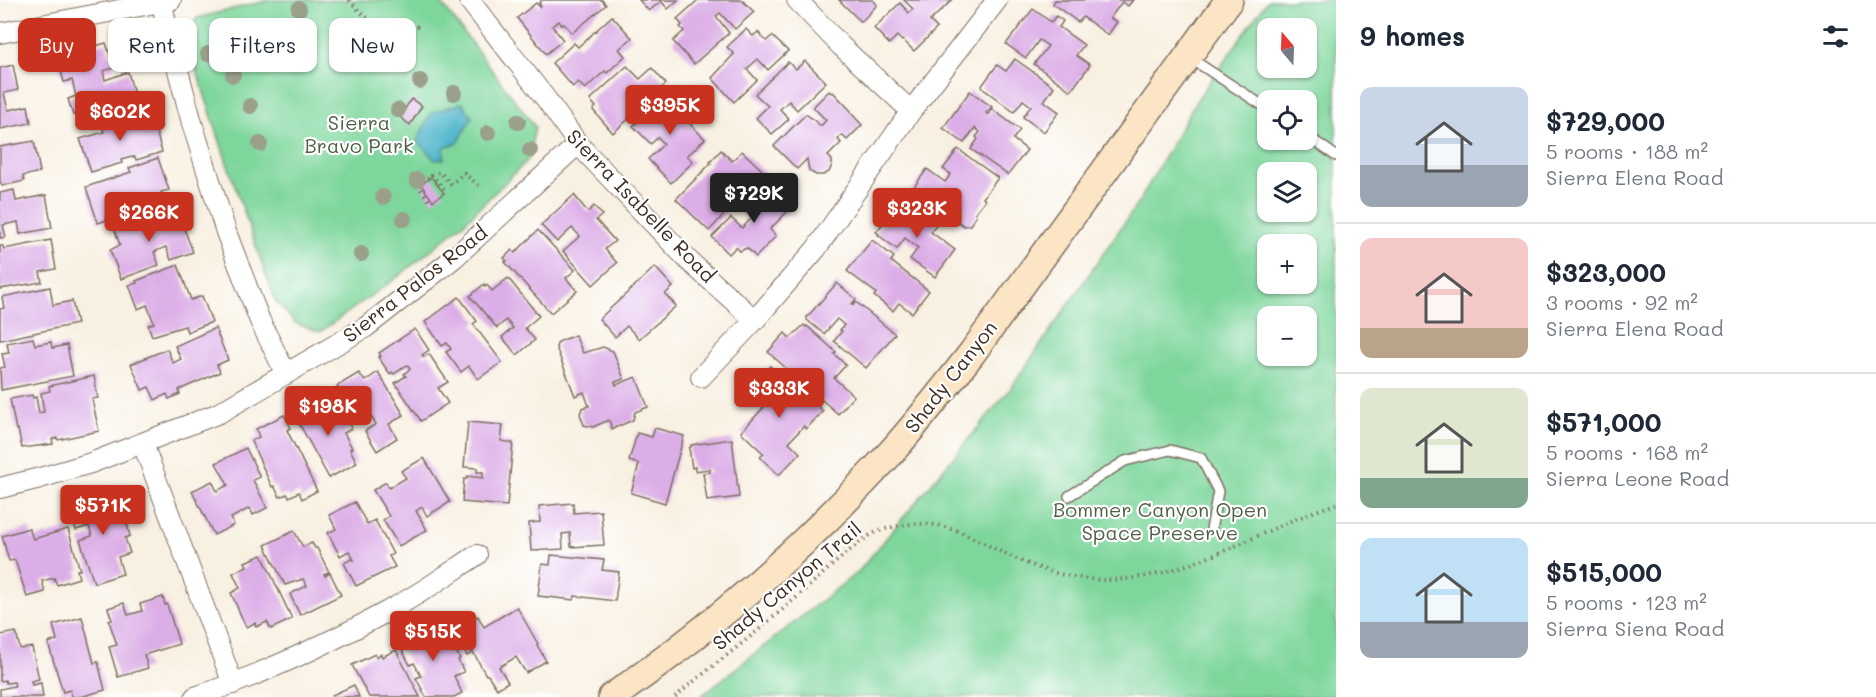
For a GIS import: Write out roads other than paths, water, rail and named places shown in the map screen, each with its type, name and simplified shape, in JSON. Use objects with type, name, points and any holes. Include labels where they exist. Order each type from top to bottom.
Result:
[{"type":"main road","name":"Shady Canyon","points":[[612,697],[681,648],[744,598],[886,458],[972,353],[1229,0]]},
{"type":"street","name":"Sierra Isabelle Road","points":[[469,0],[578,144],[690,262],[755,320]]},
{"type":"street","points":[[797,0],[841,46],[911,111]]},
{"type":"street","points":[[700,377],[755,320],[816,249],[911,111],[997,0]]},
{"type":"street","points":[[0,33],[166,1],[167,29],[192,123],[226,232],[260,321],[286,375]]},
{"type":"street","name":"Sierra Palos Road","points":[[0,488],[91,463],[143,444],[219,413],[286,375],[366,327],[454,258],[578,144]]},
{"type":"street","points":[[143,444],[233,684]]},
{"type":"street","points":[[195,697],[233,684],[389,611],[477,555]]},
{"type":"lane","points":[[1188,56],[1257,102]]},
{"type":"lane","points":[[1317,143],[1336,156]]},
{"type":"lane","points":[[1069,496],[1125,461],[1170,450],[1201,458],[1218,491],[1211,530]]},
{"type":"water","points":[[462,103],[472,117],[458,143],[444,147],[444,159],[435,160],[417,141],[431,113]]},
{"type":"park label","name":"Sierra Bravo Park","points":[[359,134]]},
{"type":"park label","name":"Bommer Canyon Open Space Preserve","points":[[1160,522]]}]
